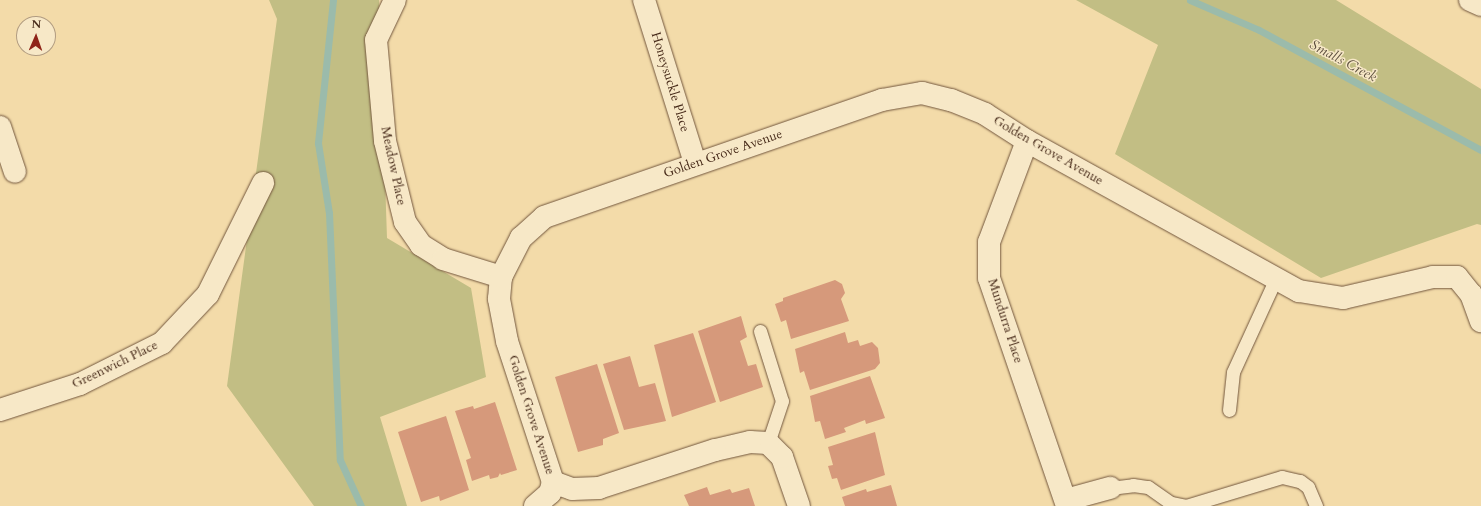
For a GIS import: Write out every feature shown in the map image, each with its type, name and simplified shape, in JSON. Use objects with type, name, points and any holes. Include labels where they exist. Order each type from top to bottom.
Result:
[{"type":"street","name":"Meadow Place","points":[[395,0],[376,40],[385,141],[405,222],[421,245],[443,259],[501,277]]},
{"type":"street","name":"Honeysuckle Place","points":[[644,0],[695,163]]},
{"type":"street","points":[[1470,0],[1481,5]]},
{"type":"street","name":"Golden Grove Avenue","points":[[768,443],[750,442],[715,450],[600,488],[572,489],[553,482],[507,341],[499,299],[501,277],[520,238],[544,217],[695,163],[882,100],[922,93],[951,100],[984,114],[1027,141],[1299,291],[1343,298],[1461,269],[1472,294],[1481,322]]},
{"type":"street","points":[[0,127],[15,172]]},
{"type":"street","name":"Mundurra Place","points":[[1027,141],[989,242],[989,278],[1066,503],[1110,488]]},
{"type":"street","name":"Greenwich Place","points":[[0,410],[80,384],[162,343],[208,294],[263,183]]},
{"type":"street","points":[[768,443],[782,457],[799,506]]},
{"type":"street","points":[[535,506],[550,493],[553,482]]},
{"type":"lane","points":[[1229,410],[1233,372],[1276,278]]},
{"type":"lane","points":[[760,331],[782,401],[768,443]]},
{"type":"lane","points":[[1110,488],[1133,485],[1148,487],[1171,503],[1186,506],[1282,477],[1300,481],[1308,487],[1316,506]]},
{"type":"shaded area","points":[[269,0],[379,0],[387,238],[471,288],[486,377],[380,417],[407,506],[314,506],[227,386],[277,19]]},
{"type":"shaded area","points":[[1076,0],[1336,0],[1481,89],[1481,225],[1477,224],[1321,278],[1115,154],[1158,45]]},
{"type":"building","points":[[835,280],[842,284],[845,293],[841,299],[849,321],[791,339],[786,320],[781,322],[775,304],[783,301],[783,298]]},
{"type":"building","points":[[741,316],[747,337],[740,341],[748,366],[756,364],[763,387],[720,402],[698,331]]},
{"type":"building","points":[[845,332],[848,343],[858,340],[860,346],[872,342],[878,348],[880,363],[875,369],[810,390],[804,371],[800,373],[795,349]]},
{"type":"building","points":[[693,333],[716,402],[672,417],[654,345]]},
{"type":"building","points":[[630,356],[639,387],[655,383],[666,421],[624,430],[603,364]]},
{"type":"building","points":[[597,364],[619,433],[603,439],[603,445],[578,452],[555,377]]},
{"type":"building","points":[[870,376],[885,418],[866,424],[865,420],[844,428],[846,432],[825,439],[820,421],[815,422],[810,396]]},
{"type":"building","points":[[495,402],[517,470],[501,475],[500,473],[498,477],[490,479],[489,475],[472,481],[466,460],[471,458],[455,411],[473,406],[474,409]]},
{"type":"building","points":[[446,416],[469,490],[440,501],[439,496],[421,502],[398,432]]},
{"type":"building","points":[[875,432],[885,475],[841,490],[837,478],[832,479],[828,466],[833,465],[828,447]]},
{"type":"building","points":[[891,485],[897,506],[845,506],[842,497],[866,489],[867,492]]},
{"type":"building","points":[[707,487],[710,495],[730,489],[732,493],[749,488],[755,506],[689,506],[684,495]]},
{"type":"waterway","points":[[333,0],[318,143],[329,213],[340,460],[361,506]]},
{"type":"waterway","name":"Smalls Creek","points":[[1190,0],[1259,30],[1481,150]]}]
